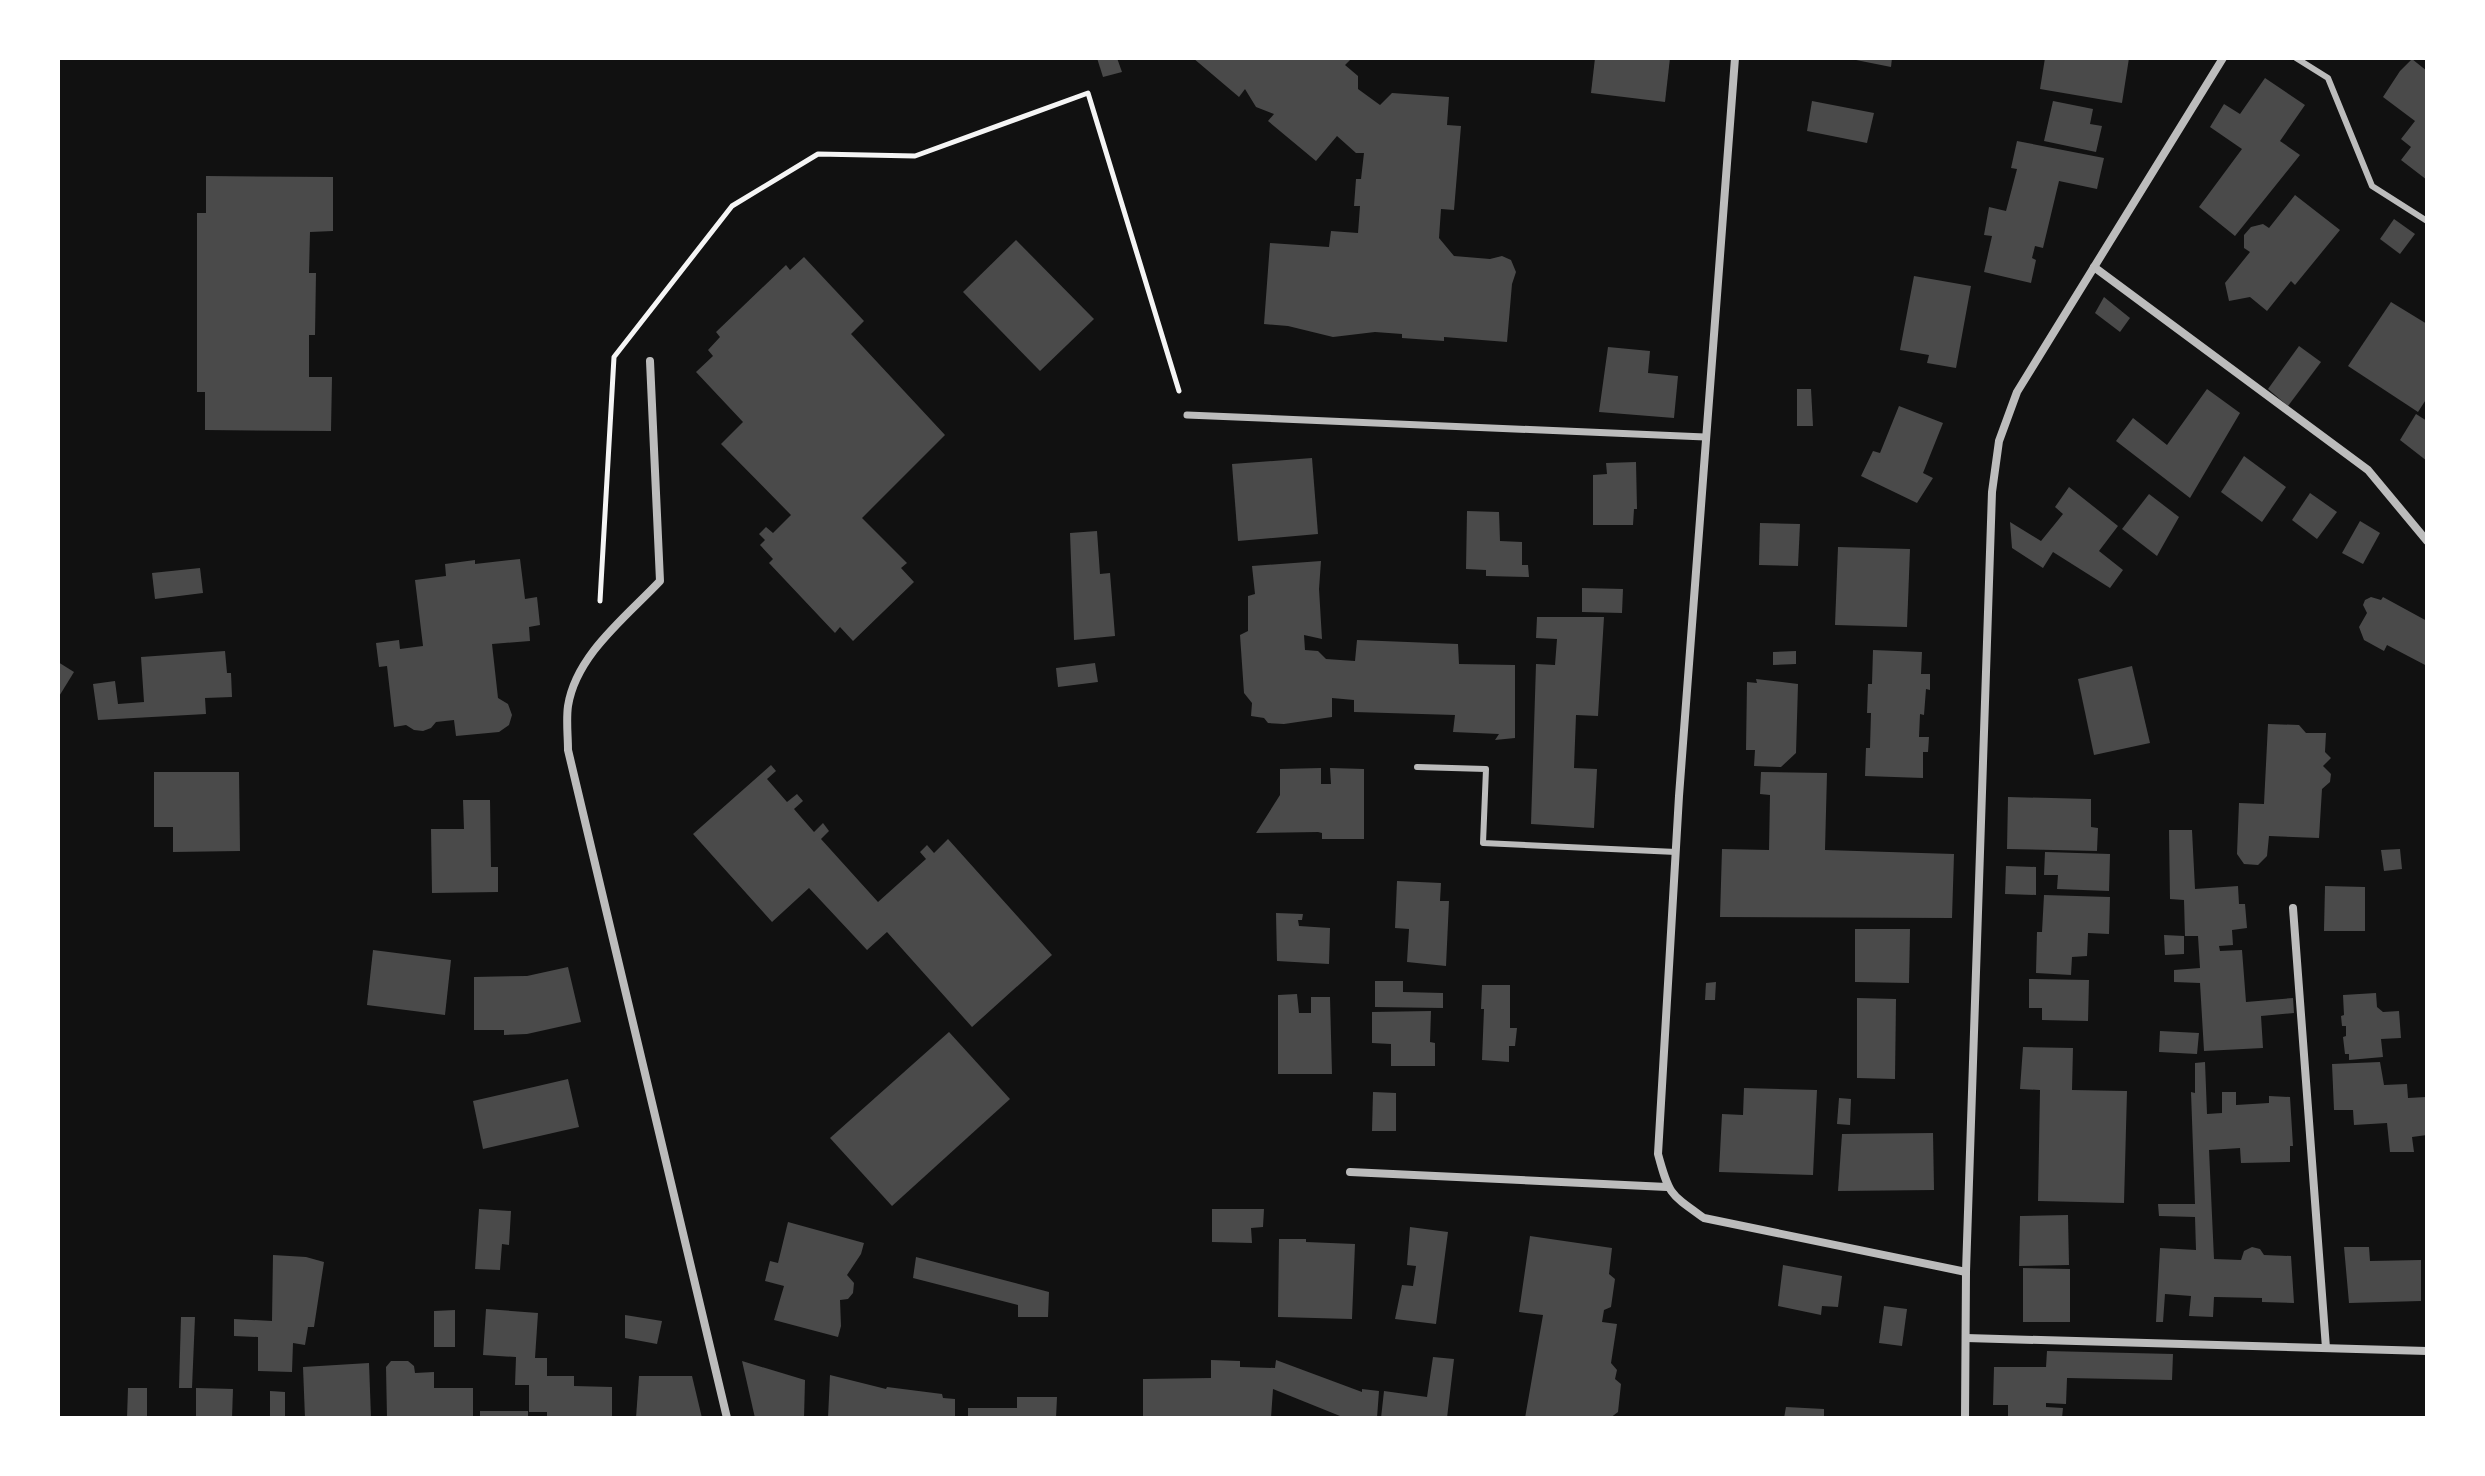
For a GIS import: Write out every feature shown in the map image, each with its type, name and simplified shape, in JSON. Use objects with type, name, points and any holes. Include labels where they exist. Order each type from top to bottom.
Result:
[{"type":"street","points":[[1735,58],[1705,437],[1658,1154],[1667,1187],[1676,1198],[1704,1218],[1966,1272]]},
{"type":"street","points":[[1965,1418],[1966,1272],[1992,492],[1999,441],[2017,392],[2223,58]]},
{"type":"street","points":[[2094,267],[2368,470],[2427,541]]},
{"type":"street","points":[[650,361],[660,581],[597,646],[580,673],[568,706],[568,750],[727,1418]]},
{"type":"street","points":[[1187,415],[1705,437]]},
{"type":"street","points":[[2293,908],[2326,1348]]},
{"type":"street","points":[[1350,1172],[1667,1187]]},
{"type":"street","points":[[1966,1338],[2427,1351]]},
{"type":"lane","points":[[2296,58],[2328,78],[2372,186],[2427,221]]},
{"type":"lane","points":[[1417,767],[1486,769],[1483,843],[1676,852]]},
{"type":"path","points":[[597,646],[614,357],[732,206],[818,154],[915,156],[1088,93],[1187,415]]},
{"type":"building","points":[[1097,58],[1117,58],[1122,72],[1103,77]]},
{"type":"building","points":[[1193,58],[1352,58],[1345,65],[1358,76],[1358,89],[1380,105],[1392,93],[1449,97],[1447,125],[1461,126],[1454,210],[1441,209],[1439,238],[1454,256],[1490,259],[1502,256],[1511,260],[1516,272],[1512,284],[1507,342],[1444,337],[1444,341],[1402,338],[1402,334],[1375,332],[1333,337],[1288,326],[1264,324],[1270,243],[1329,247],[1331,231],[1358,233],[1360,206],[1354,206],[1356,179],[1361,179],[1364,153],[1356,153],[1337,136],[1316,161],[1268,121],[1274,114],[1256,107],[1245,89],[1239,97]]},
{"type":"building","points":[[1595,58],[1670,58],[1665,102],[1591,93]]},
{"type":"building","points":[[1846,58],[1892,58],[1891,67]]},
{"type":"building","points":[[2045,58],[2129,58],[2122,103],[2040,89]]},
{"type":"building","points":[[2412,59],[2427,71],[2427,180],[2401,160],[2411,147],[2401,139],[2415,121],[2383,97]]},
{"type":"building","points":[[2265,78],[2305,105],[2280,141],[2300,155],[2235,236],[2199,207],[2242,149],[2210,127],[2224,104],[2240,114]]},
{"type":"building","points":[[1812,101],[1874,113],[1867,143],[1807,131]]},
{"type":"building","points":[[2053,101],[2093,109],[2090,124],[2102,126],[2096,152],[2044,141]]},
{"type":"building","points":[[2017,141],[2104,158],[2097,189],[2059,181],[2043,248],[2035,246],[2032,258],[2036,260],[2031,283],[1984,272],[1992,236],[1984,235],[1989,207],[2006,211],[2017,169],[2011,168]]},
{"type":"building","points":[[206,176],[333,177],[333,231],[310,232],[309,273],[316,273],[315,335],[309,335],[309,377],[332,377],[331,431],[205,430],[205,392],[197,392],[197,213],[206,213]]},
{"type":"building","points":[[2295,195],[2340,230],[2295,285],[2291,281],[2267,311],[2250,297],[2229,301],[2225,283],[2250,252],[2244,248],[2244,235],[2251,227],[2263,224],[2269,228]]},
{"type":"building","points":[[2394,219],[2415,234],[2400,254],[2380,239]]},
{"type":"building","points":[[1016,240],[1094,319],[1040,371],[963,292]]},
{"type":"building","points":[[804,257],[864,321],[851,334],[945,435],[862,518],[907,563],[901,568],[914,582],[853,641],[840,627],[835,633],[769,563],[773,559],[760,545],[765,540],[759,534],[766,527],[773,533],[791,515],[721,444],[743,422],[696,372],[713,356],[708,350],[720,337],[716,332],[786,265],[790,270]]},
{"type":"building","points":[[1914,276],[1971,286],[1956,368],[1927,363],[1929,355],[1900,350]]},
{"type":"building","points":[[2104,297],[2130,318],[2120,332],[2095,313]]},
{"type":"building","points":[[2391,302],[2427,324],[2427,398],[2418,412],[2348,366]]},
{"type":"building","points":[[2299,346],[2321,362],[2288,406],[2268,389]]},
{"type":"building","points":[[1608,347],[1650,351],[1648,373],[1678,376],[1674,418],[1599,412]]},
{"type":"building","points":[[1797,389],[1811,389],[1813,426],[1797,426]]},
{"type":"building","points":[[2207,389],[2240,413],[2190,498],[2116,441],[2133,418],[2167,445]]},
{"type":"building","points":[[1899,406],[1943,423],[1923,473],[1933,478],[1917,503],[1861,476],[1873,451],[1880,453]]},
{"type":"building","points":[[2416,414],[2427,421],[2427,461],[2400,440]]},
{"type":"building","points":[[2244,456],[2286,487],[2262,522],[2221,492]]},
{"type":"building","points":[[1312,458],[1318,534],[1238,541],[1232,464]]},
{"type":"building","points":[[1636,462],[1637,509],[1634,509],[1633,525],[1593,525],[1593,475],[1607,474],[1606,463]]},
{"type":"building","points":[[2069,487],[2118,526],[2099,551],[2123,570],[2110,588],[2053,552],[2043,568],[2012,548],[2010,522],[2041,541],[2063,514],[2055,507]]},
{"type":"building","points":[[2310,493],[2337,512],[2317,539],[2292,520]]},
{"type":"building","points":[[2149,494],[2179,517],[2157,556],[2122,529]]},
{"type":"building","points":[[1467,511],[1499,512],[1500,541],[1522,542],[1522,565],[1528,565],[1529,577],[1486,576],[1486,570],[1466,569]]},
{"type":"building","points":[[2360,521],[2380,533],[2363,564],[2342,553]]},
{"type":"building","points":[[1760,523],[1800,524],[1798,566],[1759,565]]},
{"type":"building","points":[[1097,531],[1100,574],[1110,573],[1115,636],[1074,640],[1070,533]]},
{"type":"building","points":[[1838,547],[1910,549],[1907,627],[1835,625]]},
{"type":"building","points":[[520,559],[525,599],[537,597],[540,625],[529,627],[530,641],[492,644],[498,698],[508,704],[512,715],[509,725],[499,732],[456,736],[454,720],[436,722],[423,731],[406,725],[394,727],[387,666],[379,667],[376,643],[399,640],[400,649],[423,646],[415,580],[446,576],[445,564]]},
{"type":"building","points":[[1321,561],[1322,639],[1304,635],[1305,650],[1318,651],[1326,659],[1355,661],[1357,640],[1458,644],[1459,664],[1515,665],[1515,738],[1495,740],[1499,734],[1453,732],[1455,715],[1354,712],[1354,700],[1332,698],[1332,717],[1284,724],[1268,723],[1264,718],[1251,716],[1252,703],[1244,693],[1240,635],[1248,631],[1248,596],[1255,594],[1252,566]]},
{"type":"building","points":[[200,568],[203,593],[155,599],[152,573]]},
{"type":"building","points":[[1582,588],[1623,589],[1622,613],[1582,612]]},
{"type":"building","points":[[2371,597],[2381,600],[2383,597],[2427,621],[2427,666],[2387,645],[2384,651],[2364,640],[2359,627],[2367,613],[2363,605],[2365,600]]},
{"type":"building","points":[[1537,617],[1604,617],[1598,716],[1576,715],[1574,768],[1597,769],[1594,828],[1531,824],[1536,664],[1555,665],[1557,639],[1536,638]]},
{"type":"building","points":[[1873,650],[1922,652],[1921,674],[1930,674],[1924,715],[1920,714],[1919,737],[1929,737],[1928,752],[1923,752],[1923,778],[1865,776],[1866,748],[1870,748],[1871,713],[1867,713]]},
{"type":"building","points":[[225,651],[227,673],[231,673],[232,697],[205,698],[206,714],[98,720],[93,684],[115,681],[118,704],[144,702],[141,657]]},
{"type":"building","points":[[1796,651],[1796,664],[1773,665],[1773,652]]},
{"type":"building","points":[[58,662],[74,672],[58,698]]},
{"type":"building","points":[[1095,663],[1098,682],[1058,687],[1056,668]]},
{"type":"building","points":[[2132,666],[2150,743],[2094,755],[2078,679]]},
{"type":"building","points":[[1756,679],[1798,684],[1796,753],[1781,767],[1754,766],[1755,750],[1746,750],[1747,682],[1757,683]]},
{"type":"building","points":[[2268,724],[2299,725],[2306,733],[2326,733],[2325,752],[2331,758],[2323,766],[2331,774],[2330,782],[2322,789],[2319,838],[2269,836],[2267,856],[2258,865],[2244,864],[2237,854],[2239,803],[2264,804]]},
{"type":"building","points":[[771,765],[776,771],[767,779],[787,802],[797,794],[803,801],[794,809],[814,832],[823,823],[829,831],[821,839],[878,902],[926,859],[920,852],[927,845],[934,853],[948,839],[1052,955],[972,1027],[887,932],[867,950],[809,888],[772,922],[693,834]]},
{"type":"building","points":[[1321,768],[1321,784],[1331,784],[1330,768],[1364,769],[1364,839],[1322,839],[1322,833],[1318,832],[1256,833],[1280,795],[1280,769]]},
{"type":"building","points":[[154,772],[239,772],[240,851],[173,852],[173,827],[154,827]]},
{"type":"building","points":[[1761,772],[1827,773],[1825,850],[1954,854],[1952,918],[1720,917],[1722,849],[1769,850],[1770,795],[1760,794]]},
{"type":"building","points":[[2008,797],[2091,799],[2091,827],[2098,828],[2097,851],[2007,849]]},
{"type":"building","points":[[463,800],[490,800],[491,867],[498,867],[498,892],[432,893],[431,829],[464,829]]},
{"type":"building","points":[[2169,830],[2192,830],[2195,889],[2238,886],[2239,904],[2245,904],[2247,928],[2232,930],[2233,945],[2219,946],[2220,951],[2242,950],[2246,1002],[2293,998],[2294,1013],[2261,1016],[2263,1048],[2204,1051],[2200,983],[2174,982],[2174,970],[2200,968],[2198,936],[2185,936],[2184,900],[2170,899]]},
{"type":"building","points":[[2400,849],[2402,869],[2384,871],[2381,850]]},
{"type":"building","points":[[2045,852],[2110,854],[2109,891],[2057,889],[2058,875],[2044,875]]},
{"type":"building","points":[[2006,866],[2036,867],[2036,895],[2005,894]]},
{"type":"building","points":[[1397,881],[1441,883],[1440,901],[1449,901],[1446,966],[1407,962],[1409,929],[1395,928]]},
{"type":"building","points":[[2325,886],[2365,887],[2365,931],[2324,931]]},
{"type":"building","points":[[2044,895],[2110,897],[2109,934],[2088,933],[2087,956],[2072,957],[2071,975],[2036,973],[2037,932],[2042,932]]},
{"type":"building","points":[[1276,913],[1303,914],[1302,920],[1298,920],[1299,926],[1330,928],[1329,964],[1277,961]]},
{"type":"building","points":[[1855,929],[1910,929],[1909,983],[1855,982]]},
{"type":"building","points":[[2164,935],[2184,936],[2184,954],[2165,955]]},
{"type":"building","points":[[373,950],[451,960],[445,1015],[367,1005]]},
{"type":"building","points":[[568,967],[581,1022],[527,1034],[504,1035],[504,1030],[474,1030],[474,977],[527,976]]},
{"type":"building","points":[[2029,979],[2089,980],[2088,1021],[2042,1020],[2042,1008],[2029,1008]]},
{"type":"building","points":[[1375,981],[1403,981],[1403,992],[1443,993],[1443,1008],[1375,1007]]},
{"type":"building","points":[[1716,982],[1715,1000],[1705,1000],[1706,983]]},
{"type":"building","points":[[1482,985],[1510,985],[1510,1028],[1517,1028],[1515,1046],[1509,1046],[1509,1062],[1482,1060]]},
{"type":"building","points":[[2376,993],[2377,1007],[2383,1012],[2399,1011],[2401,1038],[2381,1039],[2383,1057],[2349,1060],[2343,1037],[2346,1036],[2346,1026],[2342,1026],[2341,1016],[2344,1015],[2343,995]]},
{"type":"building","points":[[1297,994],[1299,1013],[1311,1013],[1311,997],[1330,997],[1332,1074],[1278,1074],[1278,995]]},
{"type":"building","points":[[1857,998],[1896,999],[1895,1079],[1857,1078]]},
{"type":"building","points":[[1431,1011],[1430,1042],[1435,1043],[1435,1066],[1391,1066],[1391,1044],[1372,1043],[1372,1012]]},
{"type":"building","points":[[2160,1031],[2199,1033],[2197,1054],[2159,1052]]},
{"type":"building","points":[[949,1032],[1010,1099],[892,1206],[830,1138]]},
{"type":"building","points":[[2023,1047],[2073,1048],[2072,1090],[2127,1091],[2124,1203],[2038,1201],[2040,1090],[2020,1089]]},
{"type":"building","points":[[2205,1062],[2207,1114],[2222,1113],[2222,1092],[2236,1092],[2236,1105],[2269,1103],[2269,1096],[2290,1097],[2293,1146],[2290,1146],[2290,1162],[2241,1163],[2240,1148],[2209,1150],[2214,1259],[2241,1260],[2244,1251],[2252,1247],[2260,1249],[2264,1255],[2291,1256],[2294,1303],[2262,1302],[2262,1298],[2214,1297],[2213,1317],[2189,1316],[2191,1296],[2165,1294],[2163,1322],[2156,1322],[2160,1248],[2196,1250],[2195,1217],[2159,1216],[2158,1204],[2195,1204],[2191,1092],[2195,1093],[2195,1063]]},
{"type":"building","points":[[2380,1062],[2384,1085],[2407,1084],[2408,1098],[2426,1097],[2427,1135],[2412,1137],[2414,1152],[2390,1152],[2387,1123],[2354,1125],[2353,1110],[2334,1110],[2332,1064]]},
{"type":"building","points":[[568,1079],[579,1127],[483,1149],[473,1101]]},
{"type":"building","points":[[1744,1088],[1817,1090],[1813,1175],[1719,1172],[1722,1114],[1743,1115]]},
{"type":"building","points":[[1373,1092],[1396,1093],[1396,1131],[1372,1131]]},
{"type":"building","points":[[1839,1098],[1851,1099],[1850,1125],[1837,1124]]},
{"type":"building","points":[[1933,1133],[1934,1190],[1838,1191],[1842,1134]]},
{"type":"building","points":[[479,1209],[511,1211],[509,1245],[502,1244],[500,1270],[475,1269]]},
{"type":"building","points":[[1212,1209],[1264,1209],[1263,1227],[1251,1228],[1252,1243],[1212,1242]]},
{"type":"building","points":[[2068,1215],[2069,1265],[2019,1266],[2020,1216]]},
{"type":"building","points":[[788,1222],[864,1243],[861,1254],[847,1275],[854,1283],[853,1293],[848,1299],[840,1300],[841,1326],[838,1337],[774,1320],[784,1286],[765,1281],[770,1261],[778,1263]]},
{"type":"building","points":[[1410,1227],[1448,1232],[1436,1324],[1395,1319],[1402,1285],[1413,1286],[1416,1266],[1407,1265]]},
{"type":"building","points":[[1530,1236],[1612,1248],[1609,1274],[1615,1279],[1611,1307],[1604,1310],[1602,1322],[1617,1324],[1611,1363],[1617,1370],[1615,1379],[1621,1384],[1618,1412],[1610,1418],[1525,1418],[1543,1315],[1519,1312]]},
{"type":"building","points":[[1279,1239],[1355,1244],[1352,1319],[1278,1317]]},
{"type":"building","points":[[2344,1247],[2369,1247],[2370,1261],[2421,1260],[2421,1301],[2349,1303]]},
{"type":"building","points":[[273,1255],[306,1257],[324,1262],[314,1327],[308,1327],[305,1345],[293,1343],[292,1372],[258,1371],[258,1337],[234,1336],[234,1319],[272,1321]]},
{"type":"building","points":[[916,1257],[1049,1292],[1048,1317],[1018,1317],[1018,1305],[913,1278]]},
{"type":"building","points":[[1783,1265],[1842,1276],[1838,1307],[1822,1306],[1821,1315],[1778,1306]]},
{"type":"building","points":[[2023,1268],[2070,1269],[2070,1322],[2023,1322]]},
{"type":"building","points":[[1884,1306],[1907,1309],[1902,1346],[1879,1343]]},
{"type":"building","points":[[486,1309],[538,1313],[535,1358],[547,1358],[547,1376],[574,1376],[574,1386],[612,1387],[612,1418],[547,1418],[547,1412],[529,1412],[529,1385],[515,1385],[516,1357],[483,1355]]},
{"type":"building","points":[[455,1310],[455,1347],[434,1347],[434,1311]]},
{"type":"building","points":[[625,1315],[662,1321],[657,1344],[625,1338]]},
{"type":"building","points":[[181,1317],[195,1317],[192,1388],[179,1388]]},
{"type":"building","points":[[2047,1351],[2173,1354],[2172,1380],[2067,1378],[2066,1404],[2046,1403],[2046,1407],[2063,1408],[2062,1418],[2008,1418],[2008,1405],[1993,1405],[1994,1367],[2046,1367]]},
{"type":"building","points":[[1433,1357],[1454,1359],[1447,1418],[1381,1418],[1384,1391],[1427,1397]]},
{"type":"building","points":[[1211,1360],[1240,1361],[1240,1367],[1275,1368],[1276,1360],[1362,1392],[1362,1389],[1379,1391],[1377,1418],[1345,1418],[1273,1389],[1271,1418],[1143,1418],[1143,1379],[1211,1378]]},
{"type":"building","points":[[391,1361],[408,1361],[414,1366],[415,1373],[434,1372],[434,1388],[473,1388],[473,1418],[387,1418],[386,1367]]},
{"type":"building","points":[[742,1361],[805,1380],[804,1418],[755,1418]]},
{"type":"building","points":[[369,1363],[371,1418],[305,1418],[303,1367]]},
{"type":"building","points":[[830,1375],[886,1389],[942,1394],[943,1398],[955,1399],[955,1418],[828,1418]]},
{"type":"building","points":[[639,1376],[692,1376],[702,1418],[636,1418]]},
{"type":"building","points":[[128,1388],[147,1388],[147,1418],[127,1418]]},
{"type":"building","points":[[196,1388],[233,1389],[232,1418],[196,1418]]},
{"type":"building","points":[[270,1391],[285,1392],[285,1418],[270,1418]]},
{"type":"building","points":[[1017,1397],[1057,1397],[1056,1418],[968,1418],[968,1408],[1017,1408]]},
{"type":"building","points":[[1786,1407],[1824,1409],[1824,1418],[1784,1418]]},
{"type":"building","points":[[480,1411],[528,1411],[528,1418],[480,1418]]}]
